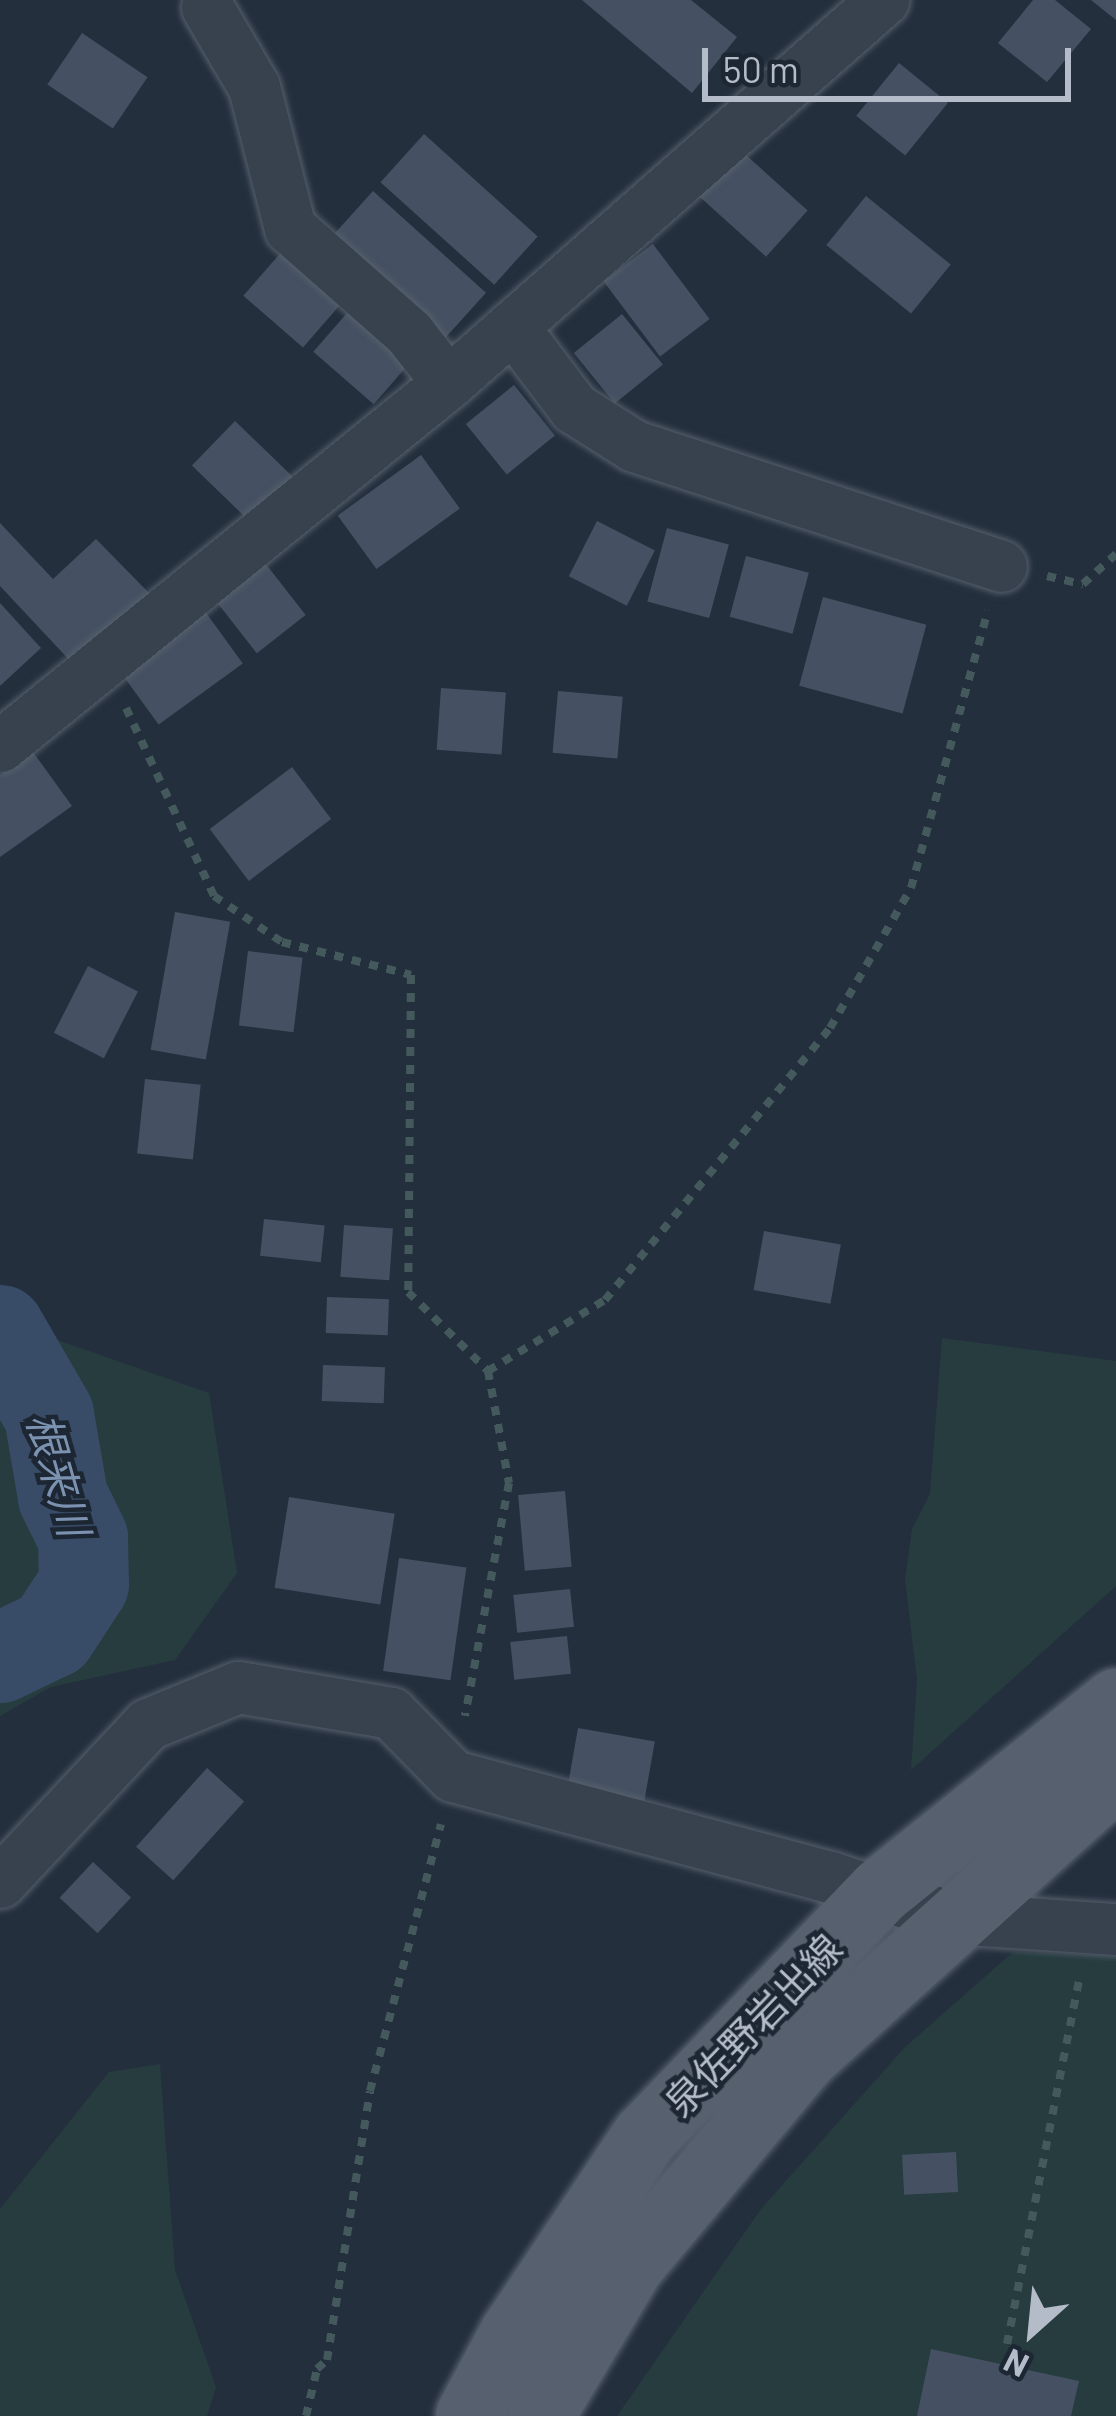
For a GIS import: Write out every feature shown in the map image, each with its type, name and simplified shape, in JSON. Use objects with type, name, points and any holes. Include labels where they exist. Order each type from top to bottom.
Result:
[{"type":"main road","name":"泉佐野岩出線","points":[[469,2416],[645,2138],[881,1892],[1116,1702]]},
{"type":"main road","name":"泉佐野岩出線","points":[[541,2416],[631,2265],[806,2056],[953,1918],[1116,1776]]},
{"type":"street","points":[[0,746],[448,383],[883,0]]},
{"type":"street","points":[[195,2],[254,87],[290,228],[409,333],[448,383]]},
{"type":"street","points":[[512,326],[574,408],[634,446],[1001,566]]},
{"type":"street","points":[[0,1882],[148,1724],[238,1687],[391,1713],[453,1776],[881,1892],[953,1918],[1102,1928]]},
{"type":"path","points":[[488,1371],[605,1300],[830,1028],[911,888],[1001,566],[1083,584],[1116,554]]},
{"type":"path","points":[[106,663],[214,896],[282,942],[411,975],[408,1292],[488,1371],[508,1483],[453,1776],[370,2091],[327,2360],[316,2369],[306,2416]]},
{"type":"path","points":[[1007,2344],[1102,1928]]},
{"type":"green space","points":[[0,1335],[43,1335],[209,1393],[237,1573],[175,1660],[51,1687],[0,1716]]},
{"type":"green space","points":[[942,1338],[1116,1361],[1116,1586],[911,1770],[917,1680],[905,1579],[912,1529],[930,1494]]},
{"type":"green space","points":[[1013,1952],[1116,1956],[1116,2416],[617,2416],[761,2209],[904,2048]]},
{"type":"green space","points":[[160,2064],[175,2270],[216,2387],[207,2416],[0,2416],[0,2209],[109,2072]]},
{"type":"building","points":[[582,0],[691,0],[737,37],[692,93]]},
{"type":"building","points":[[1033,0],[1055,0],[1091,29],[1047,82],[998,43]]},
{"type":"building","points":[[1091,0],[1116,0],[1116,20]]},
{"type":"building","points":[[82,33],[147,77],[113,129],[47,84]]},
{"type":"building","points":[[899,63],[948,103],[905,155],[856,116]]},
{"type":"building","points":[[424,134],[538,236],[494,285],[381,182]]},
{"type":"building","points":[[737,147],[808,211],[766,257],[696,193]]},
{"type":"building","points":[[373,191],[486,293],[442,342],[329,240]]},
{"type":"building","points":[[866,196],[951,265],[911,314],[826,245]]},
{"type":"building","points":[[653,244],[710,319],[660,356],[603,281]]},
{"type":"building","points":[[284,249],[344,301],[303,348],[243,296]]},
{"type":"building","points":[[354,305],[414,357],[374,404],[313,352]]},
{"type":"building","points":[[622,314],[663,365],[615,404],[574,353]]},
{"type":"building","points":[[514,385],[555,436],[507,475],[466,424]]},
{"type":"building","points":[[235,421],[293,477],[249,521],[192,466]]},
{"type":"building","points":[[421,455],[460,508],[376,569],[338,516]]},
{"type":"building","points":[[597,521],[655,551],[627,606],[569,576]]},
{"type":"building","points":[[0,523],[53,579],[96,539],[150,594],[74,665],[0,586]]},
{"type":"building","points":[[667,528],[729,545],[709,618],[647,601]]},
{"type":"building","points":[[746,556],[809,573],[792,634],[730,617]]},
{"type":"building","points":[[265,563],[306,615],[257,653],[216,601]]},
{"type":"building","points":[[823,597],[926,625],[903,714],[799,686]]},
{"type":"building","points":[[0,603],[41,648],[0,686]]},
{"type":"building","points":[[204,610],[243,663],[159,725],[120,671]]},
{"type":"building","points":[[441,688],[506,693],[502,754],[437,750]]},
{"type":"building","points":[[558,691],[623,697],[617,758],[553,753]]},
{"type":"building","points":[[33,752],[72,806],[0,857],[0,775]]},
{"type":"building","points":[[292,767],[331,819],[249,881],[210,829]]},
{"type":"building","points":[[175,912],[230,922],[206,1060],[151,1050]]},
{"type":"building","points":[[248,951],[303,958],[293,1032],[239,1025]]},
{"type":"building","points":[[88,966],[138,991],[104,1058],[54,1033]]},
{"type":"building","points":[[145,1079],[201,1085],[193,1159],[137,1154]]},
{"type":"building","points":[[264,1219],[325,1225],[321,1262],[260,1256]]},
{"type":"building","points":[[344,1225],[393,1228],[389,1280],[340,1277]]},
{"type":"building","points":[[764,1231],[841,1245],[830,1304],[754,1290]]},
{"type":"building","points":[[327,1297],[389,1299],[388,1335],[326,1333]]},
{"type":"building","points":[[323,1365],[385,1367],[384,1403],[322,1401]]},
{"type":"building","points":[[565,1491],[572,1567],[525,1571],[518,1495]]},
{"type":"building","points":[[289,1497],[395,1514],[380,1605],[275,1588]]},
{"type":"building","points":[[399,1558],[466,1567],[450,1680],[383,1671]]},
{"type":"building","points":[[570,1589],[574,1627],[517,1633],[513,1595]]},
{"type":"building","points":[[567,1636],[571,1674],[514,1680],[510,1642]]},
{"type":"building","points":[[578,1728],[655,1742],[644,1801],[568,1787]]},
{"type":"building","points":[[207,1768],[244,1801],[173,1880],[136,1847]]},
{"type":"building","points":[[93,1862],[131,1897],[98,1933],[60,1898]]},
{"type":"building","points":[[956,2152],[958,2192],[904,2195],[902,2155]]},
{"type":"building","points":[[931,2349],[1079,2381],[1071,2416],[917,2416]]},
{"type":"waterway","name":"根来川","points":[[0,1330],[49,1415],[63,1497],[83,1538],[84,1584],[52,1633],[0,1658]]}]
